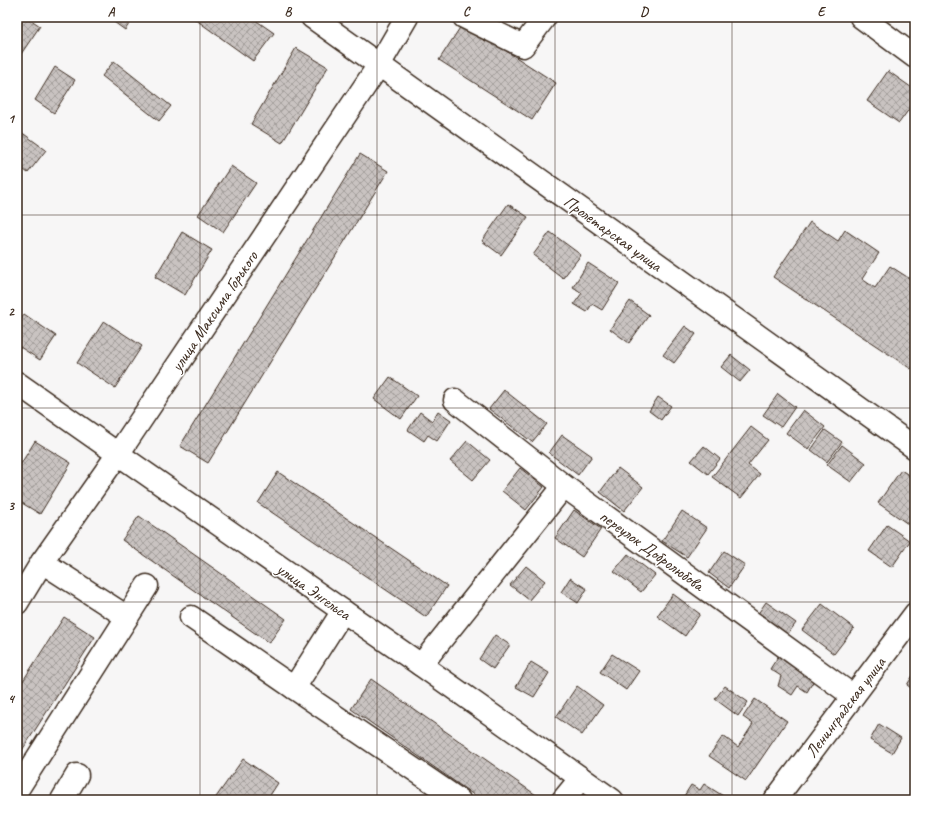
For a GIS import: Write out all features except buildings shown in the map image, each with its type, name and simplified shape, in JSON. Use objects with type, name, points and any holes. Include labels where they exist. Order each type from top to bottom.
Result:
[{"type":"street","name":"Пролетарская улица","points":[[312,17],[915,448]]},
{"type":"street","name":"улица Максима Горького","points":[[17,603],[42,562],[118,454],[379,65],[407,17]]},
{"type":"street","points":[[464,17],[523,46],[545,17]]},
{"type":"street","points":[[861,17],[915,57]]},
{"type":"street","name":"улица Энгельса","points":[[17,383],[342,611],[421,664],[612,800]]},
{"type":"street","name":"переулок Добролюбова","points":[[455,400],[564,486],[853,696]]},
{"type":"street","points":[[421,664],[564,486]]},
{"type":"street","points":[[42,562],[127,617]]},
{"type":"street","points":[[17,790],[147,586]]},
{"type":"street","points":[[294,688],[342,611]]},
{"type":"street","name":"Ленинградская улица","points":[[776,800],[915,614]]},
{"type":"street","points":[[191,616],[459,800]]},
{"type":"street","points":[[62,800],[77,775]]},
{"type":"street","points":[[563,800],[580,778]]}]
